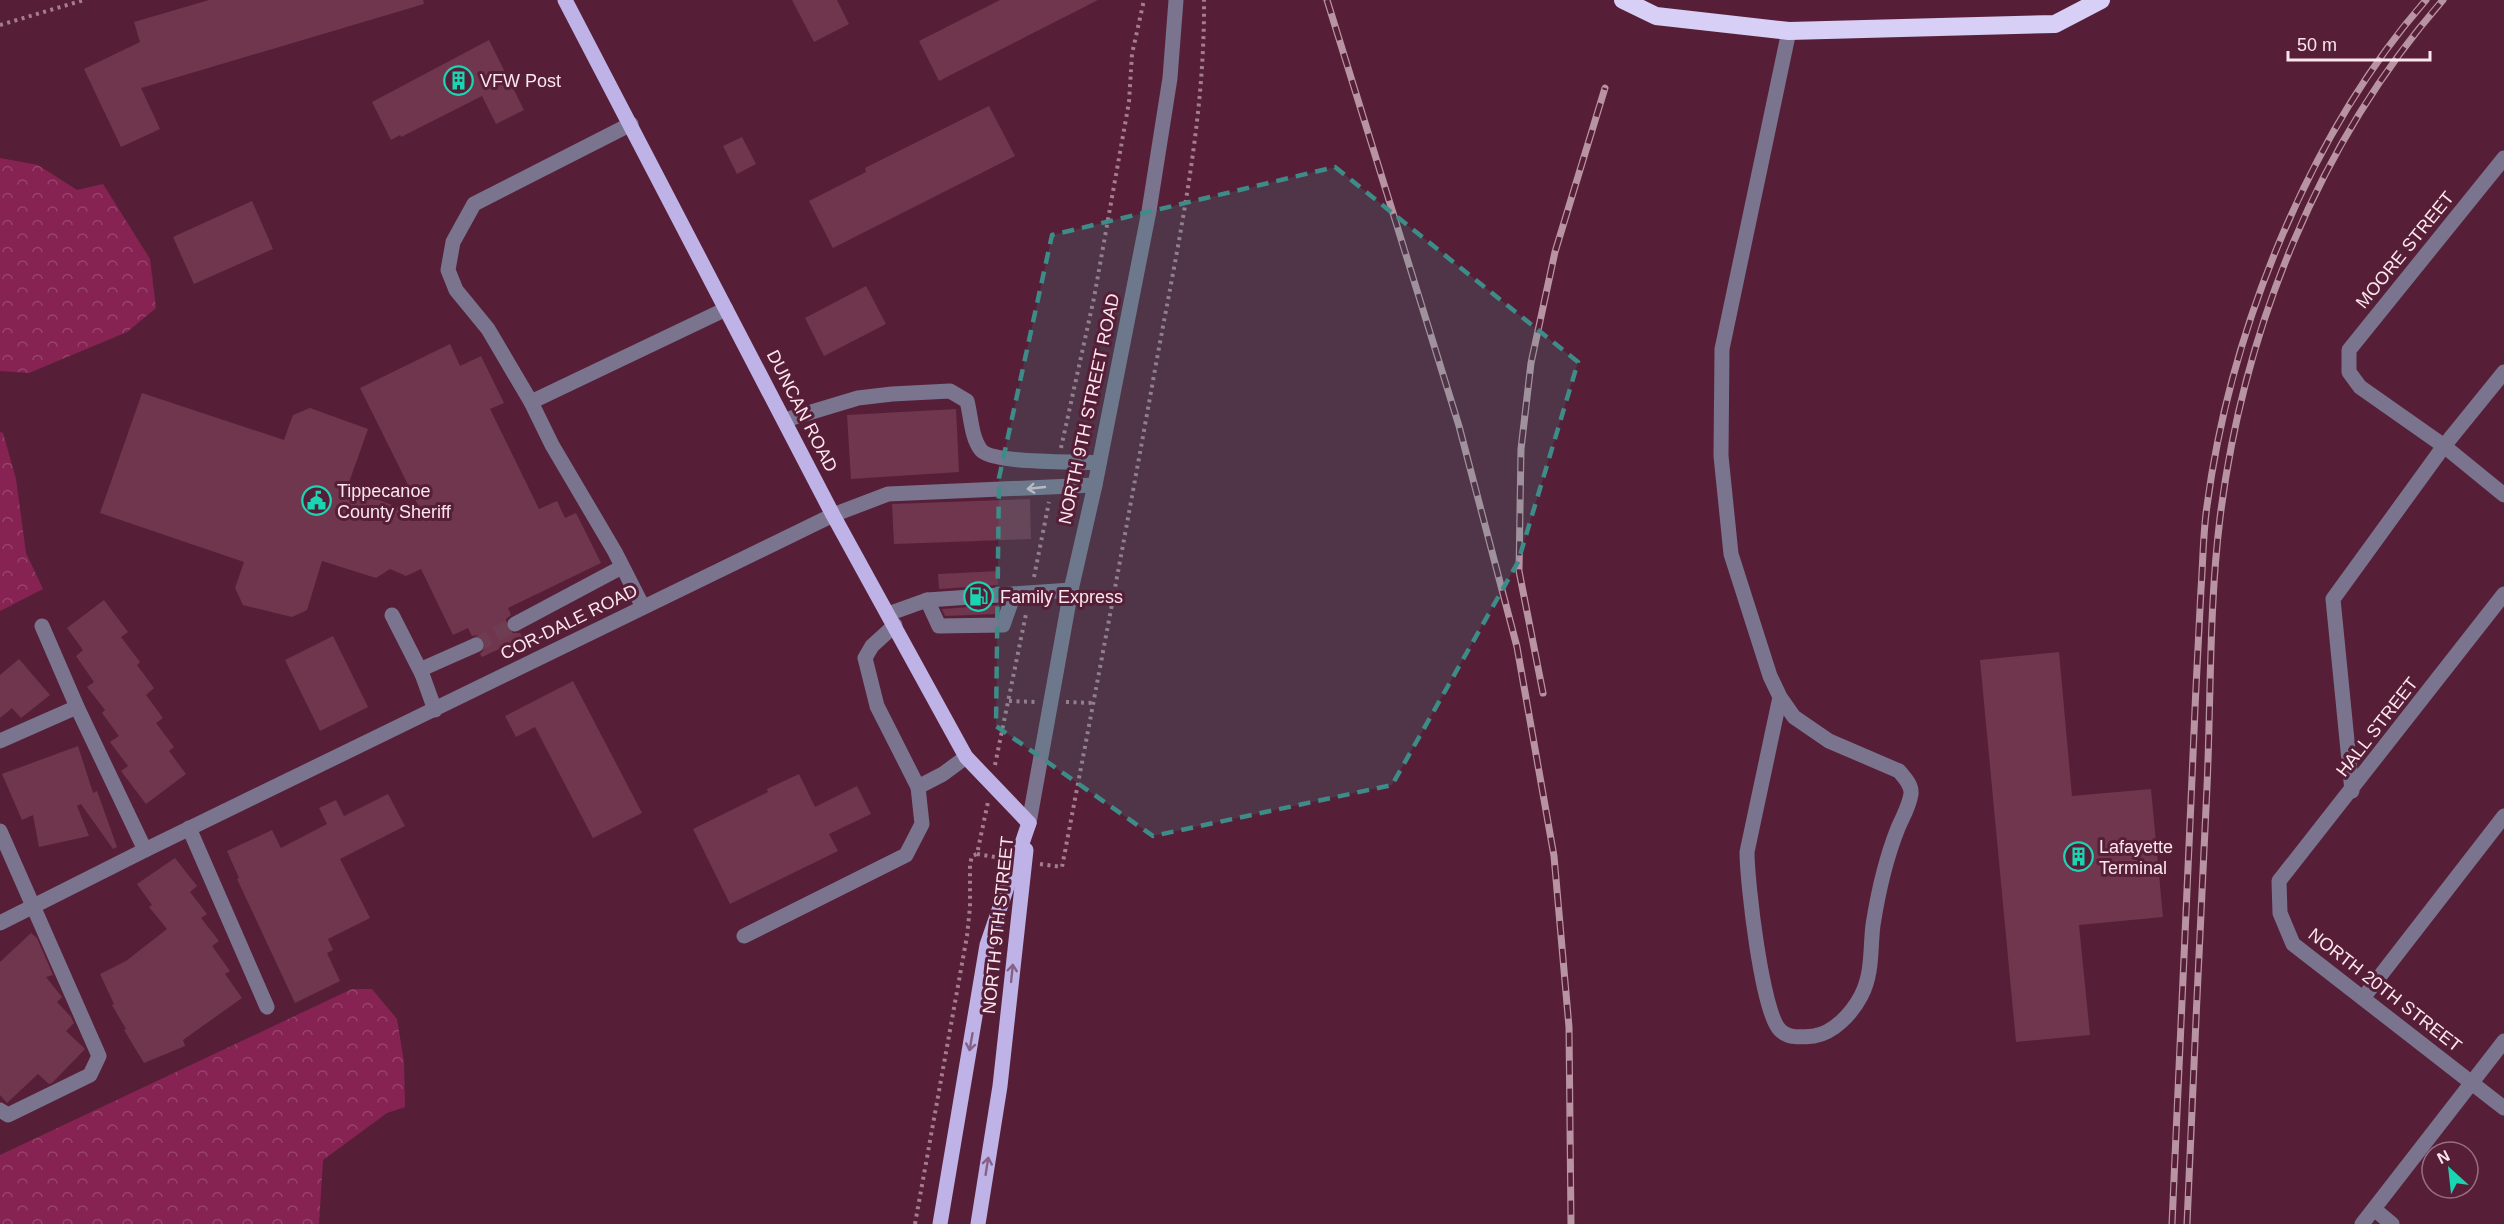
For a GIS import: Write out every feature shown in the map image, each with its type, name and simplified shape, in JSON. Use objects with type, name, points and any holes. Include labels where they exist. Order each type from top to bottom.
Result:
[{"type":"highway","points":[[1623,0],[1656,16],[1789,31],[2055,24],[2101,0]]},
{"type":"highway","points":[[2055,24],[2073,0]]},
{"type":"main road","name":"DUNCAN ROAD","points":[[565,0],[833,515],[966,757],[1029,823]]},
{"type":"main road","name":"NORTH 9TH STREET","points":[[940,1224],[987,945],[1029,823]]},
{"type":"main road","name":"NORTH 9TH STREET","points":[[978,1224],[1000,1086],[1029,823]]},
{"type":"street","name":"NORTH 9TH STREET ROAD","points":[[1029,823],[1071,590],[1095,485],[1149,211],[1170,78],[1176,0]]},
{"type":"street","points":[[1780,697],[1747,852],[1747,879],[1769,1009],[1780,1031],[1790,1036],[1802,1037],[1825,1034],[1852,1010],[1868,981],[1872,960],[1873,926],[1881,885],[1898,827],[1909,807],[1911,790],[1907,780],[1899,771],[1829,741],[1794,717],[1780,697],[1770,676],[1731,554],[1721,456],[1722,349],[1789,31]]},
{"type":"street","points":[[631,124],[474,204],[453,242],[448,270],[456,290],[488,329],[531,402],[552,445],[643,607]]},
{"type":"street","name":"MOORE STREET","points":[[2444,446],[2360,387],[2349,372],[2349,350],[2504,158]]},
{"type":"street","points":[[531,402],[726,309]]},
{"type":"street","points":[[2352,791],[2333,599],[2444,446],[2504,372]]},
{"type":"street","points":[[785,420],[858,398],[950,391],[967,401],[976,441],[983,452],[1004,460],[1099,463]]},
{"type":"street","points":[[2444,446],[2504,495]]},
{"type":"street","name":"COR-DALE ROAD","points":[[0,922],[833,515],[888,494],[1095,485]]},
{"type":"street","points":[[515,624],[622,567]]},
{"type":"street","points":[[744,936],[906,855],[922,824],[918,787],[877,705],[865,658],[892,619],[927,600],[1071,590]]},
{"type":"street","points":[[927,600],[939,626],[1003,625],[1014,594]]},
{"type":"street","name":"HALL STREET","points":[[2279,881],[2352,791],[2504,594]]},
{"type":"street","points":[[392,615],[422,674],[435,710]]},
{"type":"street","points":[[42,626],[77,707],[145,850]]},
{"type":"street","points":[[422,674],[424,668],[476,645]]},
{"type":"street","points":[[0,741],[77,707]]},
{"type":"street","points":[[918,787],[943,774],[966,757]]},
{"type":"street","points":[[2363,998],[2504,816]]},
{"type":"street","points":[[189,828],[267,1007]]},
{"type":"street","points":[[0,831],[99,1056],[90,1075],[8,1115],[0,1110]]},
{"type":"street","name":"NORTH 20TH STREET","points":[[2279,881],[2280,913],[2293,944],[2504,1108]]},
{"type":"street","points":[[2362,1224],[2504,1041]]},
{"type":"street","points":[[2374,1209],[2392,1224]]},
{"type":"path","points":[[0,25],[84,0]]},
{"type":"path","points":[[1058,460],[1094,298],[1129,102],[1132,54],[1144,0]]},
{"type":"path","points":[[1062,867],[1183,215],[1197,127],[1204,0]]},
{"type":"path","points":[[1008,701],[1052,486]]},
{"type":"path","points":[[915,1224],[967,936],[970,864],[972,856],[977,854]]},
{"type":"highlighted area","points":[[1335,167],[1578,362],[1518,562],[1392,785],[1153,836],[996,726],[999,478],[1052,235]]},
{"type":"green space","points":[[0,158],[38,165],[77,190],[103,184],[150,259],[156,308],[127,332],[29,373],[0,371]]},
{"type":"green space","points":[[0,432],[3,433],[16,479],[26,553],[43,589],[0,611]]},
{"type":"green space","points":[[352,989],[372,989],[397,1019],[404,1062],[405,1107],[387,1113],[323,1160],[319,1224],[0,1224],[0,1155]]},
{"type":"building","points":[[209,0],[423,0],[424,4],[141,88],[160,129],[121,147],[84,69],[140,42],[134,22]]},
{"type":"building","points":[[792,0],[837,0],[849,24],[814,42]]},
{"type":"building","points":[[1000,0],[1098,0],[939,81],[919,41]]},
{"type":"building","name":"VFW Post","points":[[489,40],[524,110],[496,124],[482,96],[391,140],[372,102]]},
{"type":"building","points":[[989,106],[1015,156],[833,248],[809,201],[866,172],[865,168]]},
{"type":"building","points":[[742,137],[756,164],[737,174],[723,146]]},
{"type":"building","points":[[252,201],[273,249],[194,284],[173,237]]},
{"type":"building","points":[[866,286],[886,324],[824,356],[805,318]]},
{"type":"building","name":"Tippecanoe County Sheriff","points":[[450,344],[460,366],[481,356],[504,403],[490,409],[539,509],[557,501],[565,518],[576,513],[601,563],[508,608],[511,615],[506,619],[506,628],[510,633],[520,633],[523,638],[482,657],[480,654],[486,647],[485,641],[478,635],[472,636],[468,628],[453,635],[421,569],[406,576],[390,569],[376,578],[322,561],[307,610],[292,617],[243,605],[235,588],[244,562],[100,513],[142,393],[284,440],[293,415],[310,408],[368,429],[347,488],[424,517],[360,388]]},
{"type":"building","points":[[956,409],[959,472],[851,479],[847,415]]},
{"type":"building","points":[[1030,499],[1031,539],[894,544],[892,504]]},
{"type":"building","points":[[998,571],[998,585],[939,589],[938,574]]},
{"type":"building","points":[[104,600],[128,632],[121,637],[140,662],[137,665],[154,688],[146,695],[163,718],[156,723],[174,747],[169,751],[186,774],[146,804],[121,771],[128,766],[110,742],[119,736],[102,713],[105,710],[87,687],[94,682],[76,656],[83,650],[67,628]]},
{"type":"building","points":[[999,605],[996,614],[945,616],[942,609]]},
{"type":"building","points":[[333,636],[368,707],[320,731],[285,660]]},
{"type":"building","name":"Lafayette Terminal","points":[[2059,652],[2072,796],[2151,789],[2163,917],[2079,925],[2090,1035],[2016,1042],[1980,660]]},
{"type":"building","points":[[19,659],[50,695],[21,718],[12,708],[0,718],[0,675]]},
{"type":"building","points":[[573,681],[642,813],[593,838],[535,727],[516,737],[505,716]]},
{"type":"building","points":[[78,746],[93,793],[97,791],[117,847],[113,849],[81,804],[77,806],[89,836],[39,847],[33,815],[22,820],[2,774]]},
{"type":"building","points":[[799,774],[815,807],[857,786],[871,814],[829,834],[838,851],[730,904],[693,829]]},
{"type":"building","points":[[388,794],[405,826],[340,859],[370,918],[328,939],[333,950],[327,953],[340,981],[295,1003],[237,879],[239,878],[227,851],[272,830],[281,848],[327,824],[319,808],[336,800],[344,816]]},
{"type":"building","points":[[175,858],[197,886],[190,892],[207,914],[201,918],[219,941],[212,946],[230,971],[225,974],[242,998],[183,1040],[185,1046],[144,1063],[124,1030],[126,1029],[112,1005],[114,1004],[100,974],[126,961],[167,929],[149,907],[152,905],[137,884]]},
{"type":"building","points":[[31,933],[37,938],[53,975],[46,977],[62,997],[57,1002],[74,1023],[66,1031],[85,1049],[52,1083],[49,1084],[38,1074],[7,1103],[0,1095],[0,962]]},
{"type":"tunnel","points":[[476,645],[515,624]]},
{"type":"railway","points":[[1327,0],[1459,426],[1517,647],[1554,856],[1569,1027],[1571,1224]]},
{"type":"railway","points":[[2172,1224],[2203,548],[2207,506],[2218,440],[2234,372],[2256,304],[2281,238],[2311,173],[2346,111],[2384,53],[2426,0]]},
{"type":"railway","points":[[2187,1224],[2214,585],[2220,518],[2231,448],[2247,378],[2268,310],[2293,242],[2324,177],[2359,115],[2398,56],[2443,0]]},
{"type":"railway","points":[[1543,693],[1519,571],[1521,449],[1531,363],[1555,252],[1605,88]]},
{"type":"place","name":"VFW Post","points":[[459,81]]},
{"type":"place","name":"Tippecanoe County Sheriff","points":[[316,501]]},
{"type":"place","name":"Family Express","points":[[979,597]]},
{"type":"place","name":"Lafayette Terminal","points":[[2078,857]]}]
